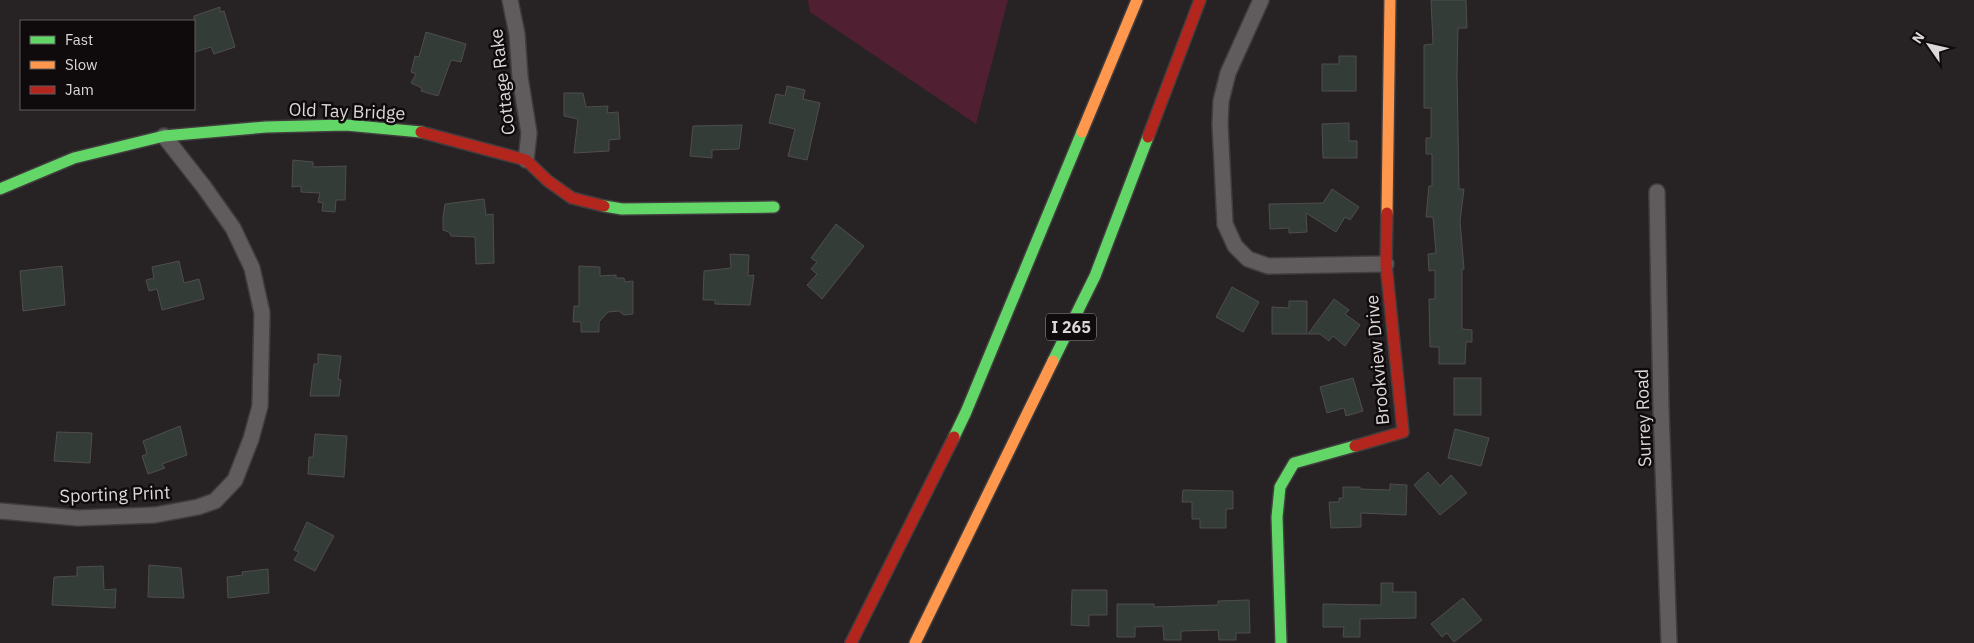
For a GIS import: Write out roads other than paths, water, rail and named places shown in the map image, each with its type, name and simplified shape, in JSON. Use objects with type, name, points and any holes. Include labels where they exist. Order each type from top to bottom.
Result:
[{"type":"main road","points":[[851,643],[966,412],[1137,0]]},
{"type":"main road","name":"I 265","points":[[915,643],[1095,276],[1200,0]]},
{"type":"main road","name":"Brookview Drive","points":[[1281,643],[1276,517],[1280,487],[1294,463],[1403,432],[1386,264],[1390,0]]},
{"type":"main road","name":"Old Tay Bridge","points":[[0,189],[74,158],[164,136],[266,126],[346,125],[419,132],[526,160],[548,181],[572,198],[594,205],[622,209],[774,207]]},
{"type":"street","name":"Cottage Rake","points":[[510,0],[517,34],[520,76],[529,133],[526,160]]},
{"type":"street","points":[[1261,0],[1228,73],[1220,101],[1225,224],[1235,246],[1248,259],[1268,266],[1386,264]]},
{"type":"street","name":"Sporting Print","points":[[0,511],[78,518],[155,515],[198,507],[215,500],[235,480],[251,440],[260,406],[262,313],[252,268],[233,228],[204,186],[164,136]]},
{"type":"street","name":"Surrey Road","points":[[1657,192],[1661,409],[1669,643]]}]
